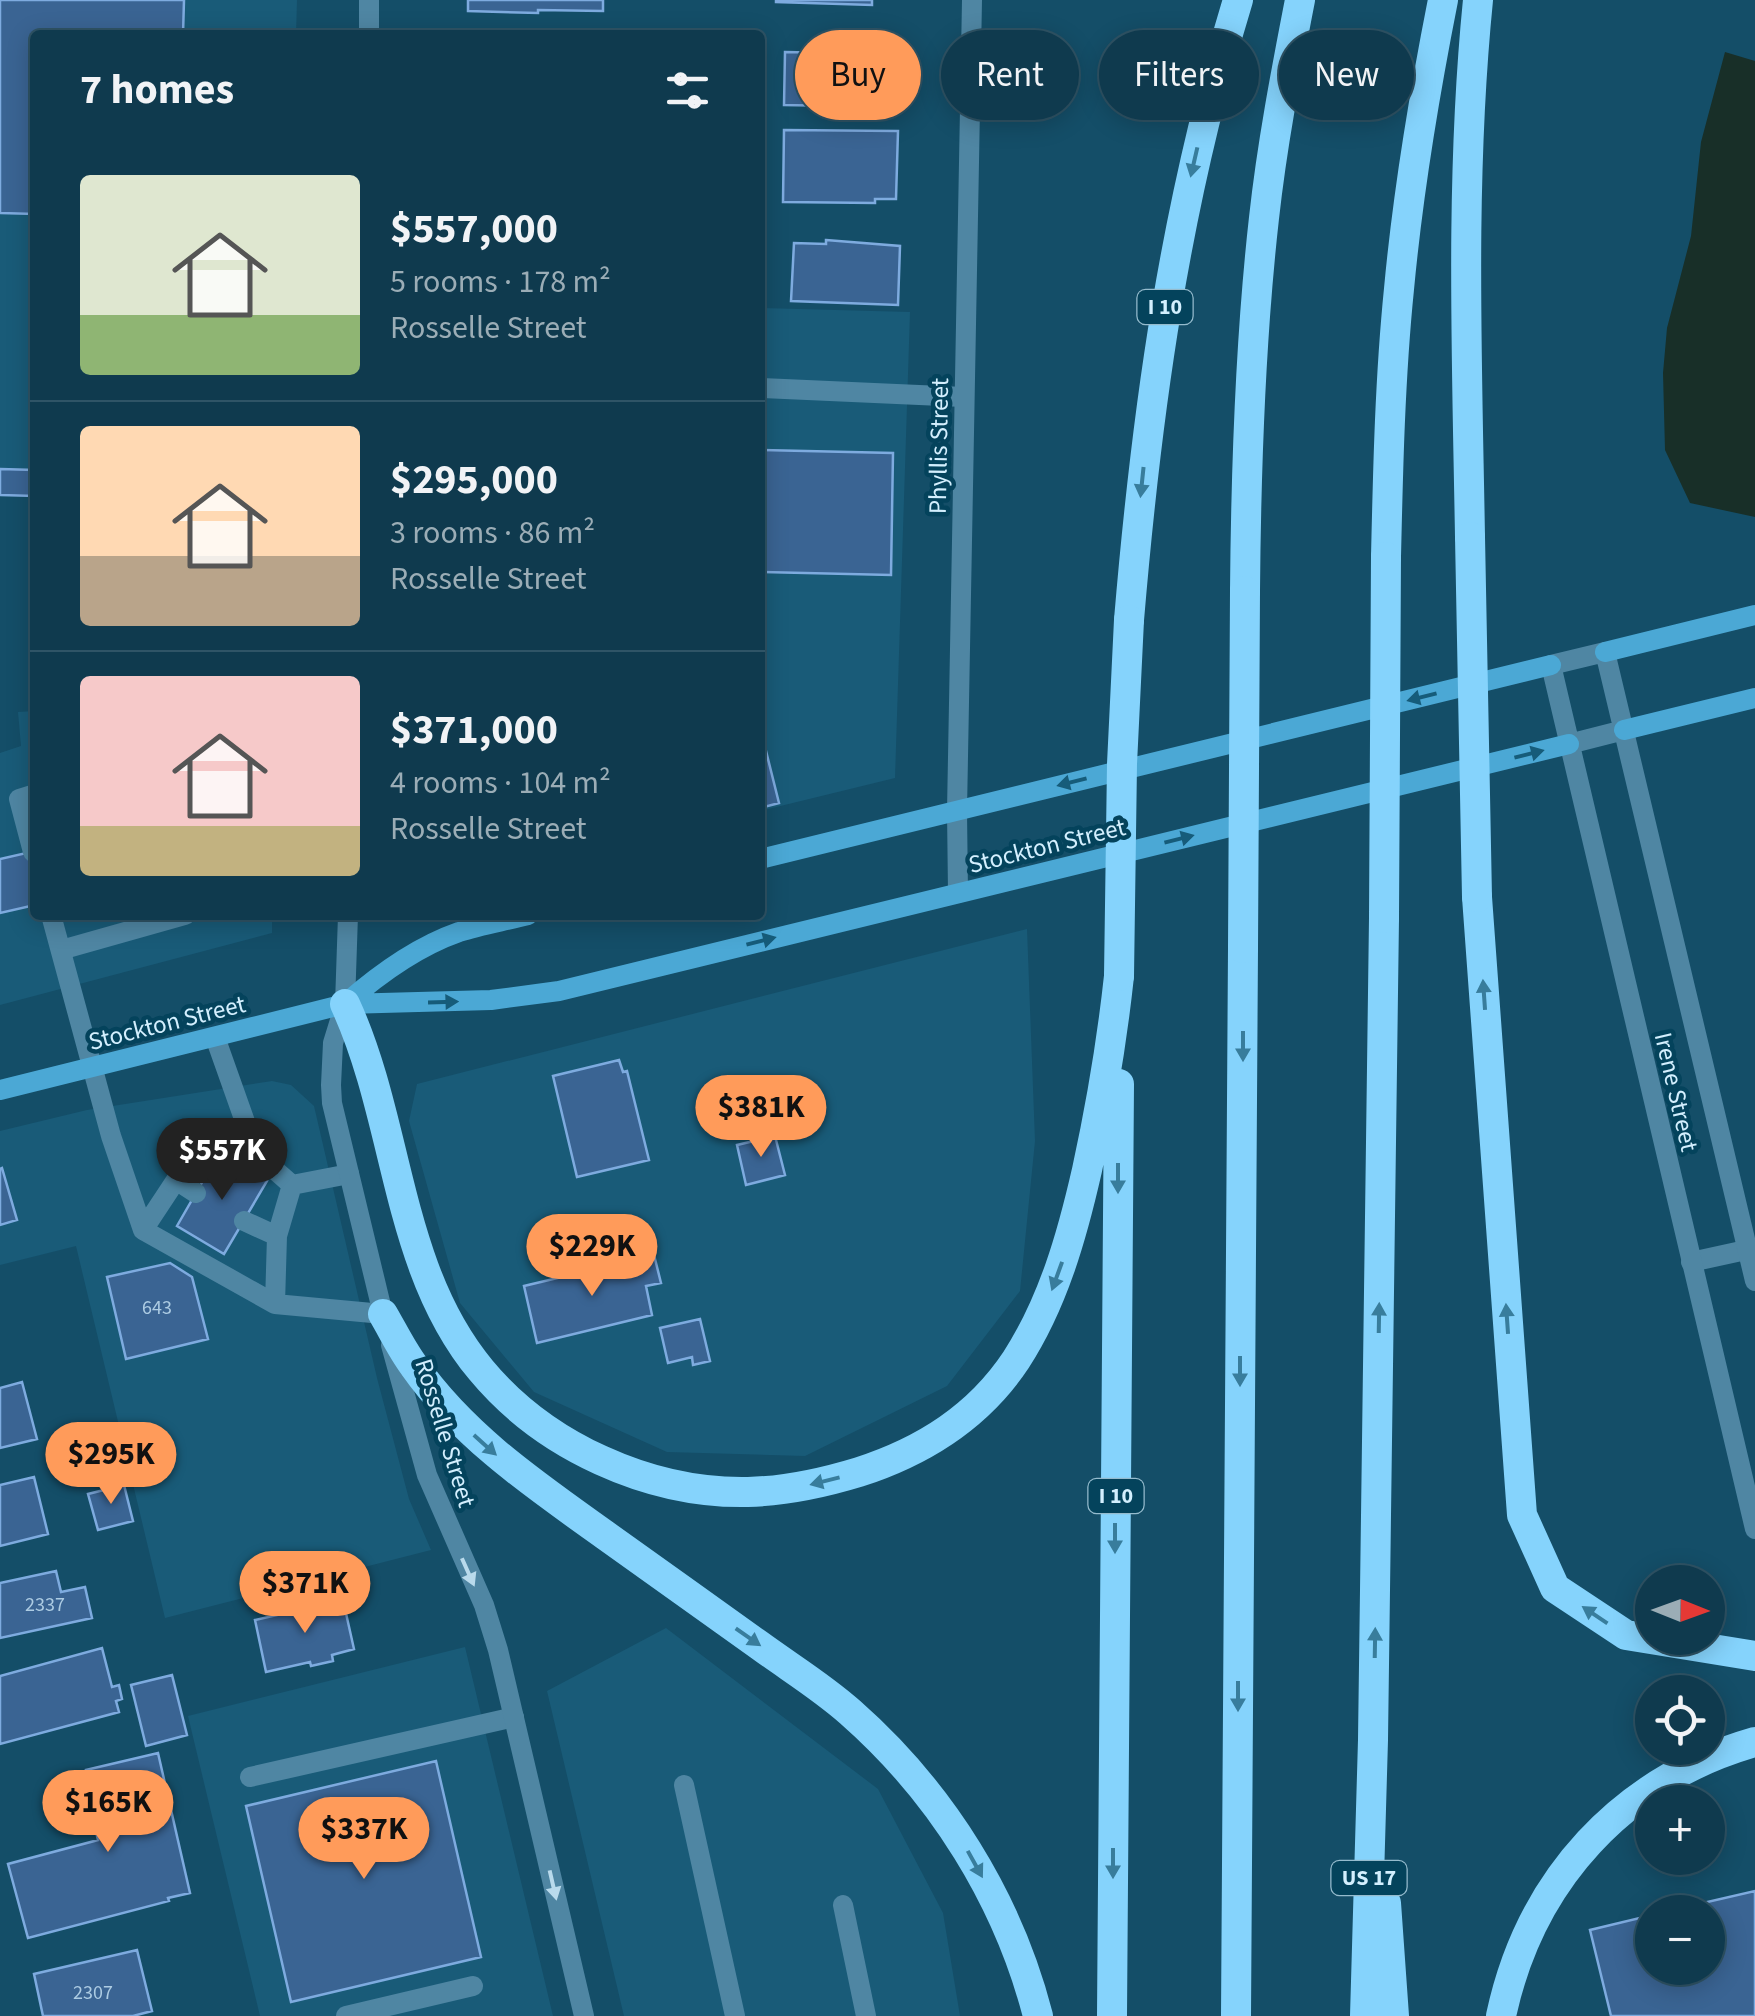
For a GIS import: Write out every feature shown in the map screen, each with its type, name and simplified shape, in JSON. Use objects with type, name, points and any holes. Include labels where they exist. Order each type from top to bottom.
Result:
[{"type":"highway","name":"I 10","points":[[1112,2016],[1119,976],[1129,620],[1164,314],[1193,165],[1238,0]]},
{"type":"highway","points":[[1236,2016],[1248,438],[1269,178],[1300,0]]},
{"type":"highway","points":[[1376,2016],[1373,1740],[1386,558],[1399,292],[1418,136],[1442,0]]},
{"type":"highway","points":[[1478,0],[1470,88],[1465,265],[1476,897],[1522,1515],[1555,1588],[1626,1635],[1755,1656]]},
{"type":"highway","points":[[345,1004],[374,1077],[426,1276],[450,1326],[480,1369],[532,1419],[600,1460],[675,1484],[744,1492],[818,1484],[910,1452],[967,1416],[1014,1362],[1049,1296],[1072,1230],[1102,1097],[1119,976]]},
{"type":"highway","points":[[383,1314],[430,1388],[490,1450],[825,1692],[896,1758],[936,1804],[973,1858],[1006,1923],[1038,2016]]},
{"type":"highway","points":[[1373,1740],[1394,2016]]},
{"type":"highway","name":"US 17","points":[[1366,2016],[1373,1740]]},
{"type":"highway","points":[[1501,2016],[1532,1928],[1559,1880],[1590,1841],[1624,1808],[1662,1781],[1706,1758],[1755,1742]]},
{"type":"main road","points":[[1605,652],[1755,615]]},
{"type":"main road","points":[[765,857],[1551,665]]},
{"type":"main road","name":"Stockton Street","points":[[1624,730],[1755,698]]},
{"type":"main road","name":"Stockton Street","points":[[0,1090],[345,1004],[529,996],[1569,744]]},
{"type":"main road","name":"Stockton Street","points":[[345,1004],[399,962],[443,938],[507,920]]},
{"type":"street","points":[[368,30],[370,0]]},
{"type":"street","name":"Phyllis Street","points":[[958,893],[972,0]]},
{"type":"street","points":[[765,388],[964,396]]},
{"type":"street","points":[[1551,665],[1605,652]]},
{"type":"street","name":"Irene Street","points":[[1605,652],[1751,1249],[1755,1282]]},
{"type":"street","name":"Irene Street","points":[[1551,665],[1755,1529]]},
{"type":"street","name":"Stockton Street","points":[[1569,744],[1624,730]]},
{"type":"street","points":[[30,796],[19,799],[30,841]]},
{"type":"street","points":[[52,920],[112,1136],[143,1230],[275,1304],[383,1314]]},
{"type":"street","points":[[60,950],[167,920]]},
{"type":"street","name":"Rosselle Street","points":[[348,920],[345,1004],[334,1042],[330,1085],[349,1174],[427,1475],[484,1606],[498,1650],[584,2016]]},
{"type":"street","points":[[215,1037],[249,1133],[268,1163],[292,1185]]},
{"type":"street","points":[[143,1230],[199,1151],[249,1133]]},
{"type":"street","points":[[292,1185],[349,1174]]},
{"type":"street","points":[[176,1180],[196,1193]]},
{"type":"street","points":[[275,1304],[277,1236],[292,1185]]},
{"type":"street","points":[[244,1221],[277,1236]]},
{"type":"street","points":[[1690,1262],[1751,1249]]},
{"type":"street","points":[[250,1777],[514,1718]]},
{"type":"street","points":[[684,1785],[735,2016]]},
{"type":"street","points":[[843,1905],[866,2016]]},
{"type":"street","points":[[346,2016],[380,2012],[473,1986]]},
{"type":"shaded area","points":[[0,0],[297,0],[296,30],[30,30],[30,490],[0,489]]},
{"type":"shaded area","points":[[1725,52],[1755,61],[1755,517],[1690,503],[1665,450],[1663,373],[1667,328],[1691,236],[1701,142]]},
{"type":"shaded area","points":[[765,308],[910,312],[895,778],[765,810]]},
{"type":"shaded area","points":[[30,711],[30,920],[272,920],[272,933],[0,1005],[0,753],[21,746],[18,712]]},
{"type":"shaded area","points":[[1027,929],[1035,1141],[1020,1291],[947,1386],[805,1456],[667,1452],[534,1392],[460,1303],[409,1121],[417,1084]]},
{"type":"shaded area","points":[[272,1081],[291,1085],[314,1106],[377,1378],[409,1499],[431,1550],[165,1618],[76,1246],[0,1265],[0,1131],[87,1110]]},
{"type":"shaded area","points":[[666,1628],[878,1789],[943,1913],[960,2016],[624,2016],[547,1691]]},
{"type":"shaded area","points":[[465,1647],[553,2016],[260,2016],[188,1716]]},
{"type":"building","points":[[0,0],[184,0],[183,30],[30,30],[30,214],[0,213]]},
{"type":"building","points":[[468,0],[603,0],[603,11],[468,11]]},
{"type":"building","points":[[872,0],[872,5],[776,2]]},
{"type":"building","points":[[785,52],[795,52],[795,105],[784,105]]},
{"type":"building","points":[[784,130],[898,131],[896,199],[875,199],[875,203],[783,202]]},
{"type":"building","points":[[826,240],[900,246],[898,305],[791,301],[794,243],[826,244]]},
{"type":"building","points":[[765,450],[893,453],[891,575],[765,572]]},
{"type":"building","points":[[0,469],[30,470],[30,496],[0,495]]},
{"type":"building","points":[[765,747],[779,803],[765,807]]},
{"type":"building","points":[[30,852],[30,906],[0,913],[0,859]]},
{"type":"building","points":[[619,1060],[623,1072],[627,1071],[649,1160],[577,1177],[553,1076]]},
{"type":"building","points":[[775,1136],[785,1175],[746,1185],[737,1145]]},
{"type":"building","points":[[219,1153],[267,1181],[224,1254],[177,1226]]},
{"type":"building","points":[[0,1169],[17,1220],[0,1225]]},
{"type":"building","points":[[654,1255],[661,1283],[646,1286],[652,1315],[537,1343],[524,1286]]},
{"type":"building","points":[[170,1263],[192,1277],[208,1339],[126,1359],[107,1277]]},
{"type":"building","points":[[700,1319],[710,1361],[693,1365],[692,1357],[668,1363],[660,1328]]},
{"type":"building","points":[[22,1382],[37,1439],[0,1448],[0,1388]]},
{"type":"building","points":[[34,1477],[48,1534],[0,1546],[0,1485]]},
{"type":"building","points":[[124,1485],[133,1521],[98,1530],[88,1494]]},
{"type":"building","points":[[56,1571],[61,1592],[85,1587],[92,1618],[0,1638],[0,1583]]},
{"type":"building","points":[[343,1600],[354,1649],[332,1655],[333,1661],[266,1672],[255,1620]]},
{"type":"building","points":[[102,1648],[112,1687],[119,1685],[119,1712],[0,1744],[0,1676]]},
{"type":"building","points":[[172,1675],[187,1735],[146,1746],[131,1685]]},
{"type":"building","points":[[158,1753],[190,1893],[28,1938],[8,1864],[98,1840],[86,1770]]},
{"type":"building","points":[[436,1761],[481,1957],[291,2002],[246,1806]]},
{"type":"building","points":[[1755,1891],[1755,2016],[1611,2016],[1590,1930],[1635,1919],[1635,1985],[1725,1985],[1725,1898]]},
{"type":"building","points":[[137,1950],[152,2011],[133,2016],[43,2016],[34,1974]]}]
